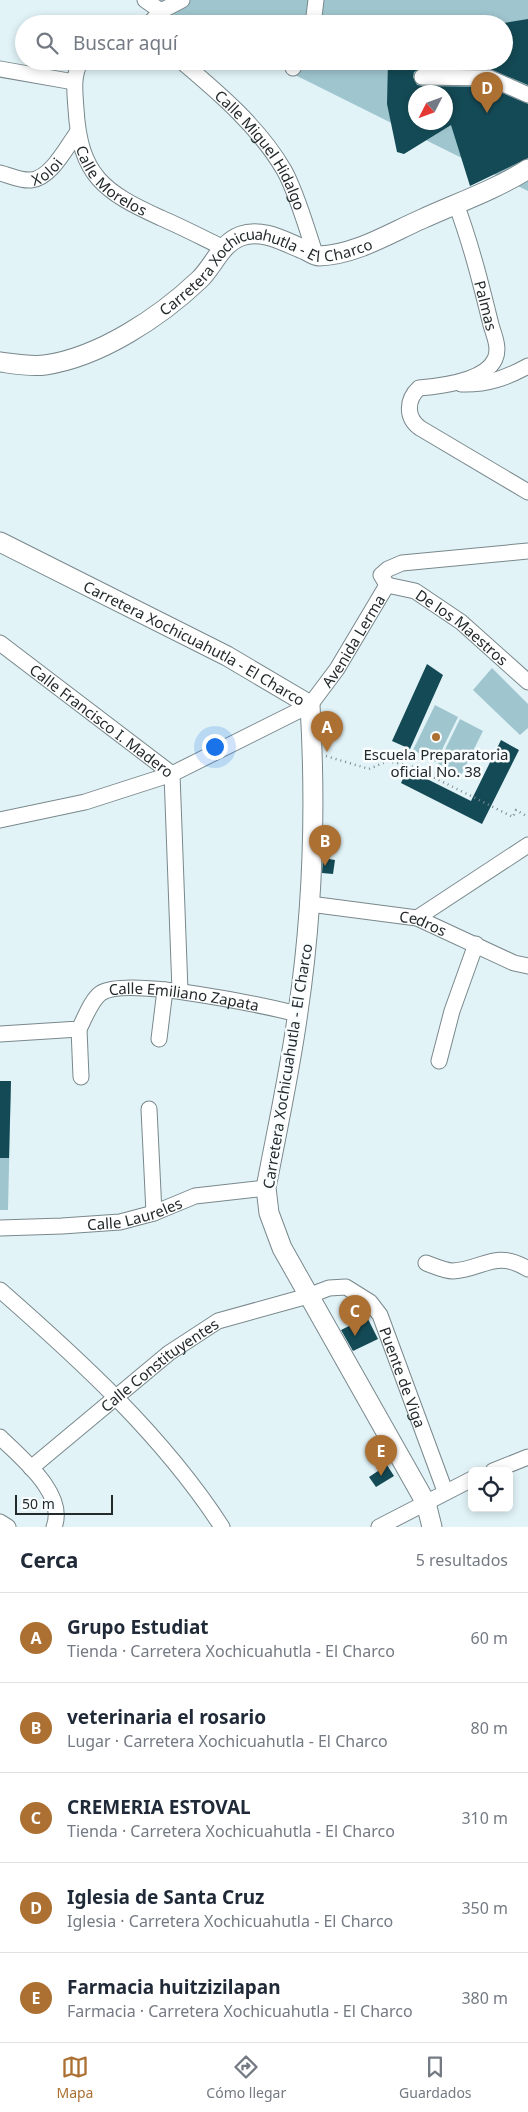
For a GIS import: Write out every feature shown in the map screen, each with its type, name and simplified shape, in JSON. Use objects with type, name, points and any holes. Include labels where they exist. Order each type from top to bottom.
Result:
[{"type":"main road","name":"Carretera Xochicuahutla - El Charco","points":[[0,362],[43,366],[73,358],[100,347],[147,322],[170,306],[201,278],[224,248],[238,237],[251,233],[263,234],[316,256],[347,252],[512,179],[528,168]]},
{"type":"main road","name":"Carretera Xochicuahutla - El Charco","points":[[0,542],[227,656],[310,705],[313,752],[310,904],[298,1014],[266,1188],[269,1213],[274,1231],[308,1296],[426,1504],[432,1527]]},
{"type":"street","points":[[145,0],[161,12]]},
{"type":"street","points":[[158,15],[182,0]]},
{"type":"street","points":[[314,15],[316,0]]},
{"type":"street","points":[[0,69],[74,82]]},
{"type":"street","name":"Calle Morelos","points":[[76,70],[74,82],[77,133],[86,161],[100,181],[115,196],[224,248]]},
{"type":"street","name":"Calle Miguel Hidalgo","points":[[191,70],[236,110],[267,145],[285,171],[316,256]]},
{"type":"street","points":[[422,77],[490,78],[528,95]]},
{"type":"street","name":"Xoloi","points":[[0,173],[24,180],[39,177],[49,170],[77,133]]},
{"type":"street","name":"Palmas","points":[[452,384],[484,371],[496,358],[497,346],[472,244],[456,204]]},
{"type":"street","name":"Palmas","points":[[528,366],[507,377],[485,384],[452,384],[419,388],[411,397],[409,410],[412,422],[528,492]]},
{"type":"street","name":"Avenida Lerma","points":[[0,820],[85,802],[172,774],[310,705],[337,669],[387,585],[381,575],[388,569],[402,563],[528,551]]},
{"type":"street","name":"De los Maestros","points":[[387,585],[415,592],[461,622],[528,682]]},
{"type":"street","name":"Calle Francisco I. Madero","points":[[1,645],[172,774],[173,991],[159,1039]]},
{"type":"street","points":[[417,918],[528,845]]},
{"type":"street","name":"Cedros","points":[[310,904],[417,918],[476,944],[514,964],[528,966]]},
{"type":"street","points":[[439,1061],[452,1011],[476,944]]},
{"type":"street","name":"Calle Emiliano Zapata","points":[[79,1029],[93,1002],[100,994],[107,990],[173,991],[250,1002],[298,1014]]},
{"type":"street","points":[[0,1034],[79,1029],[81,1077]]},
{"type":"street","points":[[149,1109],[154,1213]]},
{"type":"street","name":"Calle Laureles","points":[[0,1228],[120,1222],[154,1213],[195,1196],[266,1188]]},
{"type":"street","points":[[426,1263],[452,1271],[496,1260],[514,1261],[528,1269]]},
{"type":"street","name":"Puente de Viga","points":[[308,1296],[329,1288],[346,1287],[370,1302],[380,1316],[444,1491]]},
{"type":"street","points":[[0,1290],[59,1341],[115,1396],[161,1447],[210,1508],[222,1527]]},
{"type":"street","name":"Calle Constituyentes","points":[[31,1468],[115,1396],[169,1353],[218,1321],[308,1296]]},
{"type":"street","points":[[0,1436],[48,1489],[57,1506],[58,1515],[54,1527]]},
{"type":"street","points":[[502,1467],[528,1457]]},
{"type":"street","points":[[379,1527],[426,1504],[444,1491],[468,1480]]},
{"type":"street","points":[[0,1522],[8,1527]]},
{"type":"path","points":[[313,752],[369,769],[388,761],[411,766],[513,816],[516,810],[528,817]]},
{"type":"shaded area","points":[[144,0],[528,0],[528,191],[285,70],[513,70],[513,15],[173,15]]},
{"type":"shaded area","points":[[492,668],[528,704],[528,728],[520,735],[473,690]]},
{"type":"shaded area","points":[[435,705],[458,717],[436,762],[413,750]]},
{"type":"shaded area","points":[[460,719],[483,731],[461,775],[438,764]]},
{"type":"shaded area","points":[[0,1081],[11,1081],[8,1210],[0,1210]]},
{"type":"building","points":[[528,19],[528,85],[492,70],[513,70],[513,22]]},
{"type":"building","points":[[388,70],[418,70],[414,72],[413,77],[417,85],[408,85],[408,130],[443,130],[404,154],[397,152],[387,104]]},
{"type":"building","points":[[453,86],[488,87],[528,104],[528,158],[470,186],[453,130]]},
{"type":"building","points":[[427,664],[443,675],[410,749],[392,741]]},
{"type":"building","points":[[501,740],[519,750],[482,824],[401,783],[407,769],[471,801]]},
{"type":"building","points":[[323,858],[335,860],[333,874],[322,873]]},
{"type":"building","points":[[0,1081],[11,1081],[9,1158],[0,1158]]},
{"type":"building","points":[[367,1317],[378,1339],[353,1351],[341,1330]]},
{"type":"building","points":[[387,1465],[394,1476],[376,1487],[369,1477]]},
{"type":"place","name":"Iglesia de Santa Cruz","points":[[487,113]]},
{"type":"place","name":"Escuela Preparatoria oficial No. 38","points":[[436,737]]},
{"type":"place","name":"Grupo Estudiat","points":[[327,752]]},
{"type":"place","name":"veterinaria el rosario","points":[[325,866]]},
{"type":"place","name":"CREMERIA ESTOVAL","points":[[355,1336]]},
{"type":"place","name":"Farmacia huitzizilapan","points":[[381,1476]]}]
